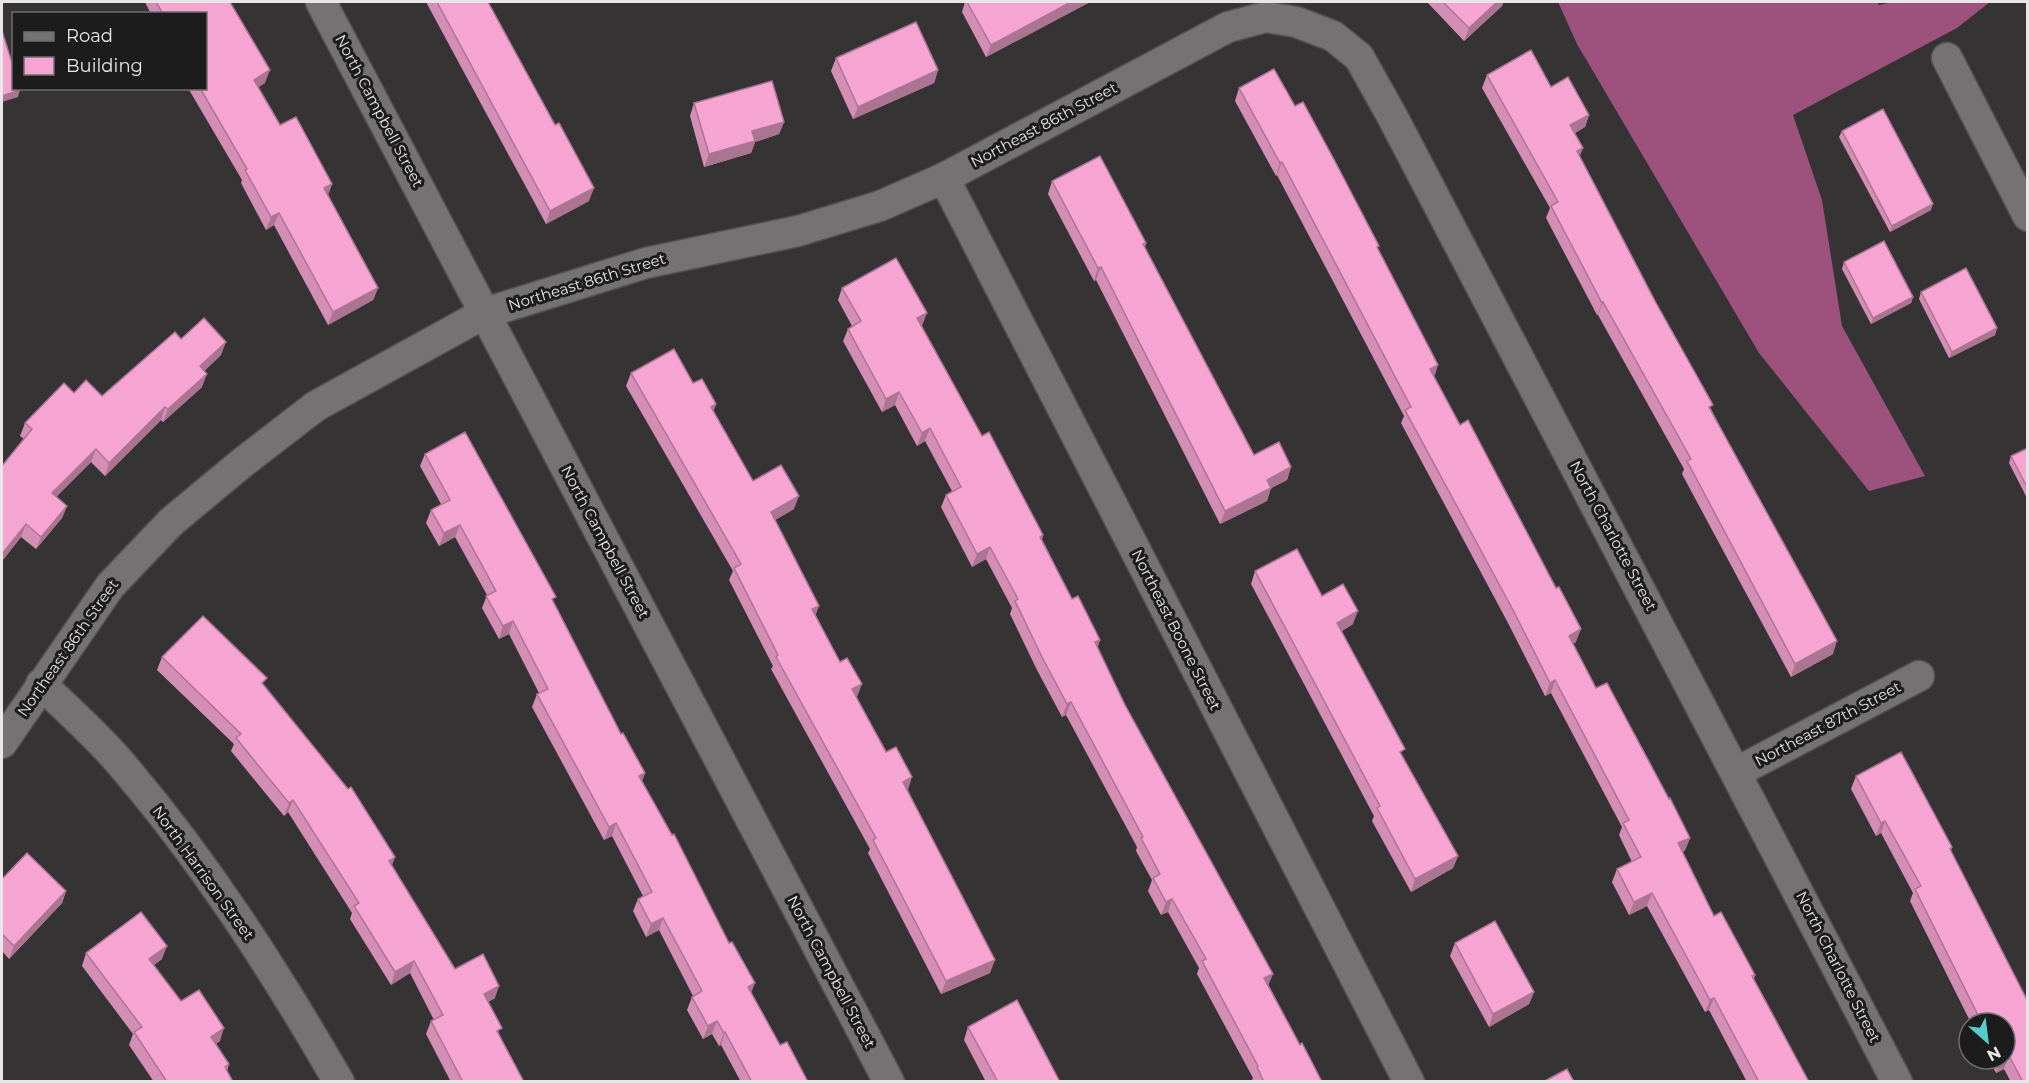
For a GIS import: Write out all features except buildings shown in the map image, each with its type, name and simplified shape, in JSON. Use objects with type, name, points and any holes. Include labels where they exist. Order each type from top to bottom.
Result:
[{"type":"street","name":"North Campbell Street","points":[[321,2],[889,1082]]},
{"type":"street","name":"Northeast 86th Street","points":[[2,743],[110,586],[171,522],[316,406],[485,313],[646,263],[798,231],[880,206],[944,178],[1228,27],[1266,17],[1296,22]]},
{"type":"street","name":"North Charlotte Street","points":[[1296,22],[1333,36],[1359,57],[1737,772],[1897,1082]]},
{"type":"street","points":[[1947,58],[2028,216]]},
{"type":"street","name":"Northeast Boone Street","points":[[944,178],[1408,1082]]},
{"type":"street","name":"Northeast 87th Street","points":[[1737,772],[1919,676]]},
{"type":"street","name":"North Harrison Street","points":[[41,684],[114,757],[169,822],[219,891],[290,997],[339,1082]]},
{"type":"shaded area","points":[[1558,2],[1877,2],[1879,5],[1893,2],[1990,2],[1957,28],[1793,115],[1822,200],[1842,326],[1925,476],[1869,491],[1759,353],[1577,44]]}]
